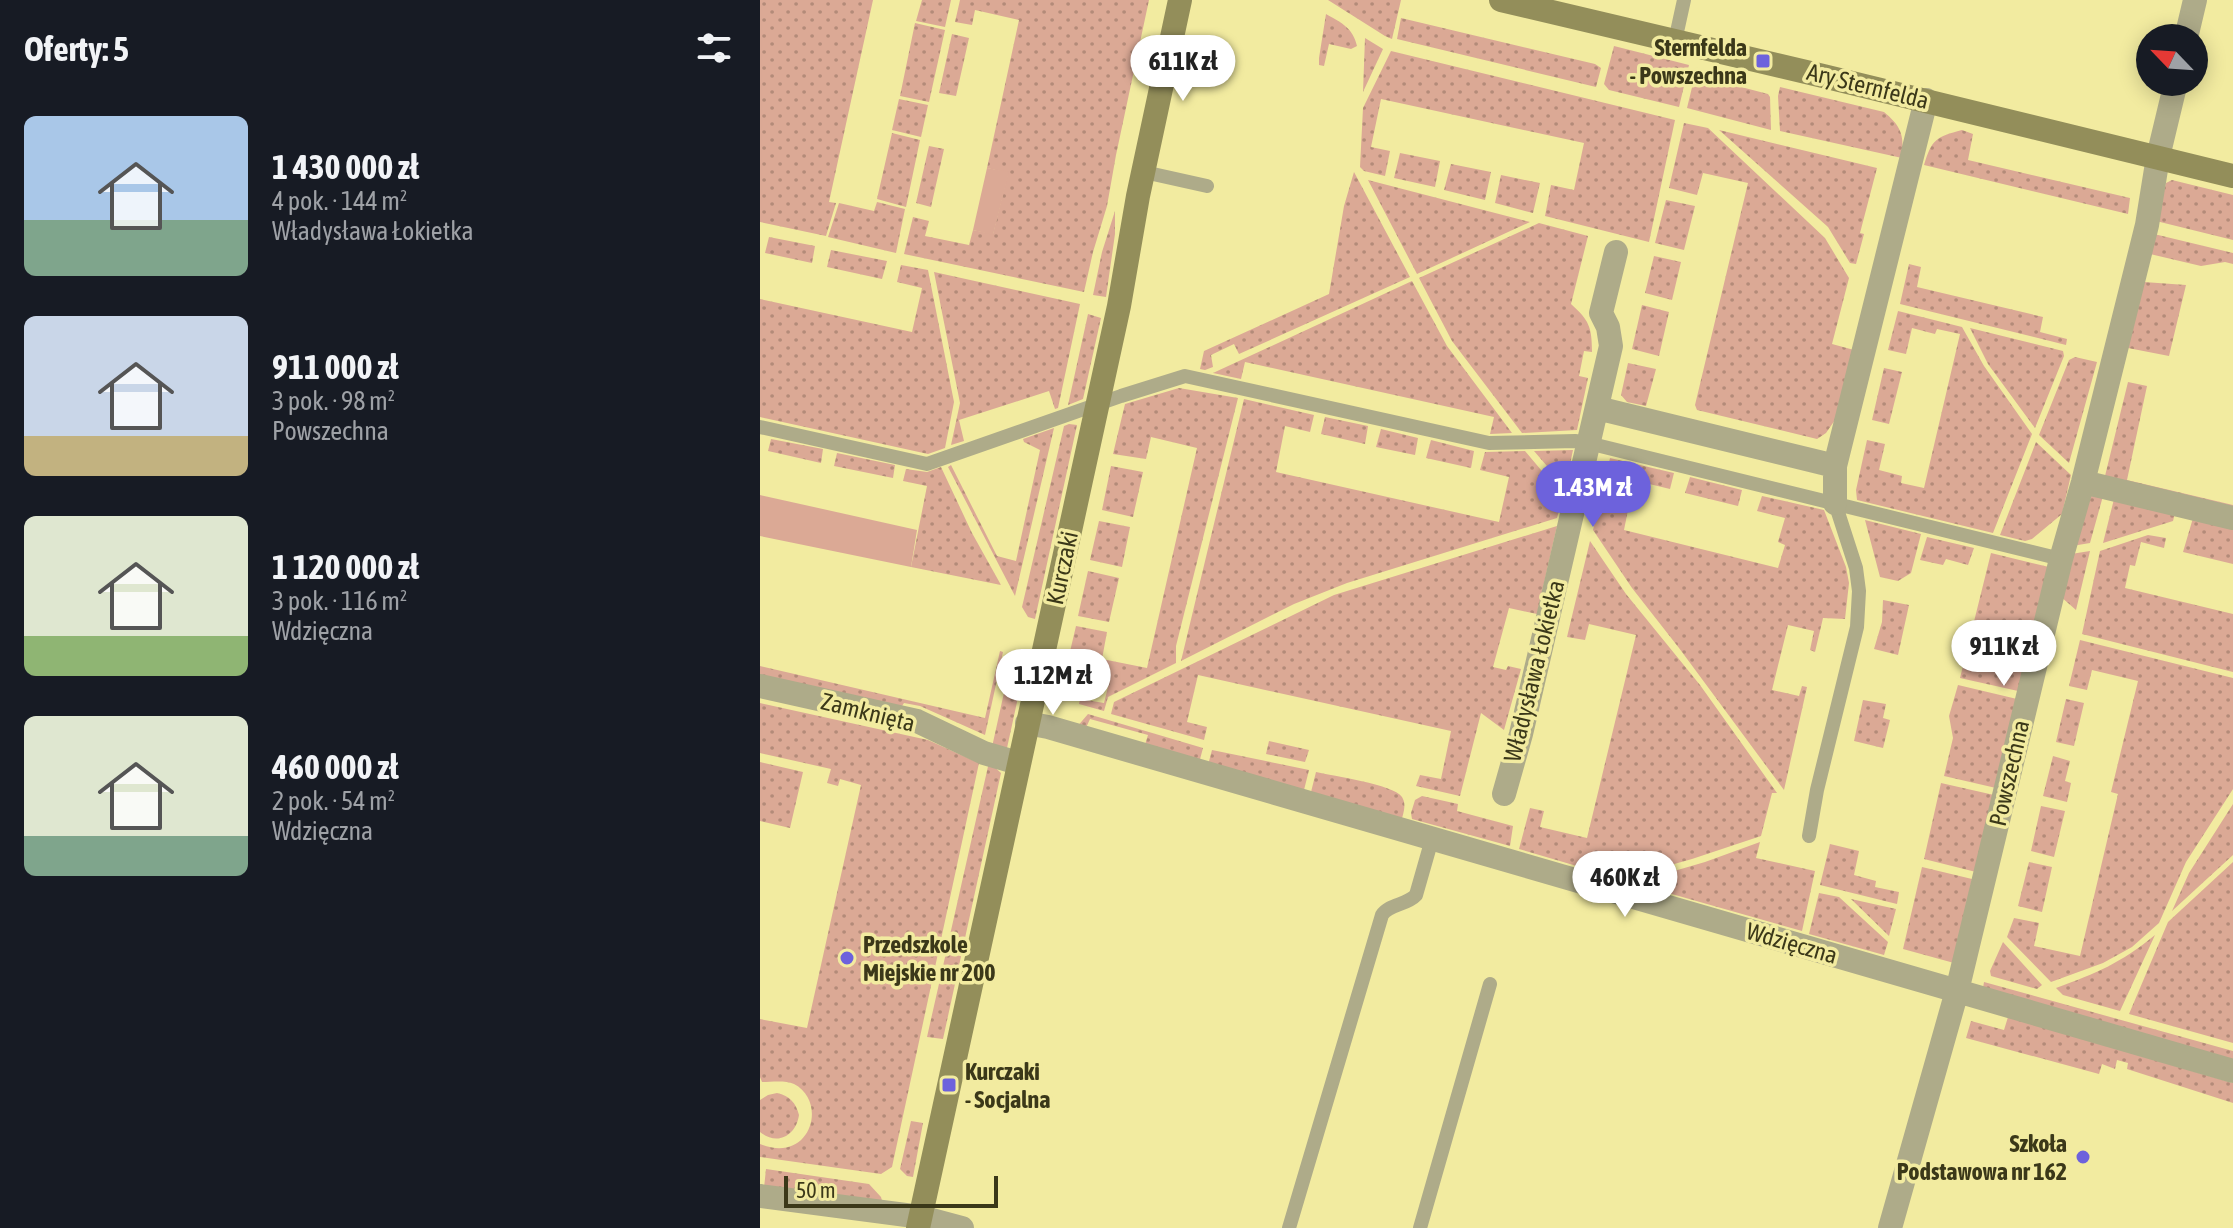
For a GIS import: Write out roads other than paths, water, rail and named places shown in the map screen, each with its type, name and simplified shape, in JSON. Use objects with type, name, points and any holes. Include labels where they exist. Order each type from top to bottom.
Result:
[{"type":"street","name":"Kurczaki","points":[[919,1223],[1098,405],[1180,0]]},
{"type":"street","name":"Ary Sternfelda","points":[[1501,0],[2233,176]]},
{"type":"street","points":[[2189,24],[2195,0]]},
{"type":"street","name":"Powszechna","points":[[1890,1228],[1957,991],[2061,559],[2147,225],[2158,157],[2173,96]]},
{"type":"street","points":[[1835,503],[1835,466],[1926,100]]},
{"type":"street","name":"Władysława Łokietka","points":[[1504,794],[1611,346],[1608,327],[1601,313],[1616,252]]},
{"type":"street","points":[[1597,408],[1835,466]]},
{"type":"street","points":[[2083,482],[2233,518]]},
{"type":"street","name":"Zamknięta","points":[[760,686],[917,721],[984,753],[1018,763]]},
{"type":"street","name":"Wdzięczna","points":[[1027,723],[2233,1071]]},
{"type":"street","points":[[760,1196],[962,1228]]},
{"type":"lane","points":[[1675,41],[1684,0]]},
{"type":"lane","points":[[1144,172],[1207,186]]},
{"type":"lane","points":[[760,427],[927,464],[1185,376],[1489,443],[1588,443],[2061,559]]},
{"type":"lane","points":[[1809,836],[1817,790],[1857,627],[1859,591],[1856,568],[1835,503]]},
{"type":"lane","points":[[1289,1228],[1382,915],[1385,910],[1412,900],[1416,895],[1432,839]]},
{"type":"lane","points":[[1420,1228],[1490,984]]},
{"type":"place","name":"Sternfelda - Powszechna","points":[[1763,61]]},
{"type":"place","name":"Przedszkole Miejskie nr 200","points":[[847,958]]},
{"type":"place","name":"Kurczaki - Socjalna","points":[[949,1085]]},
{"type":"place","name":"Szkoła Podstawowa nr 162","points":[[2083,1157]]}]
